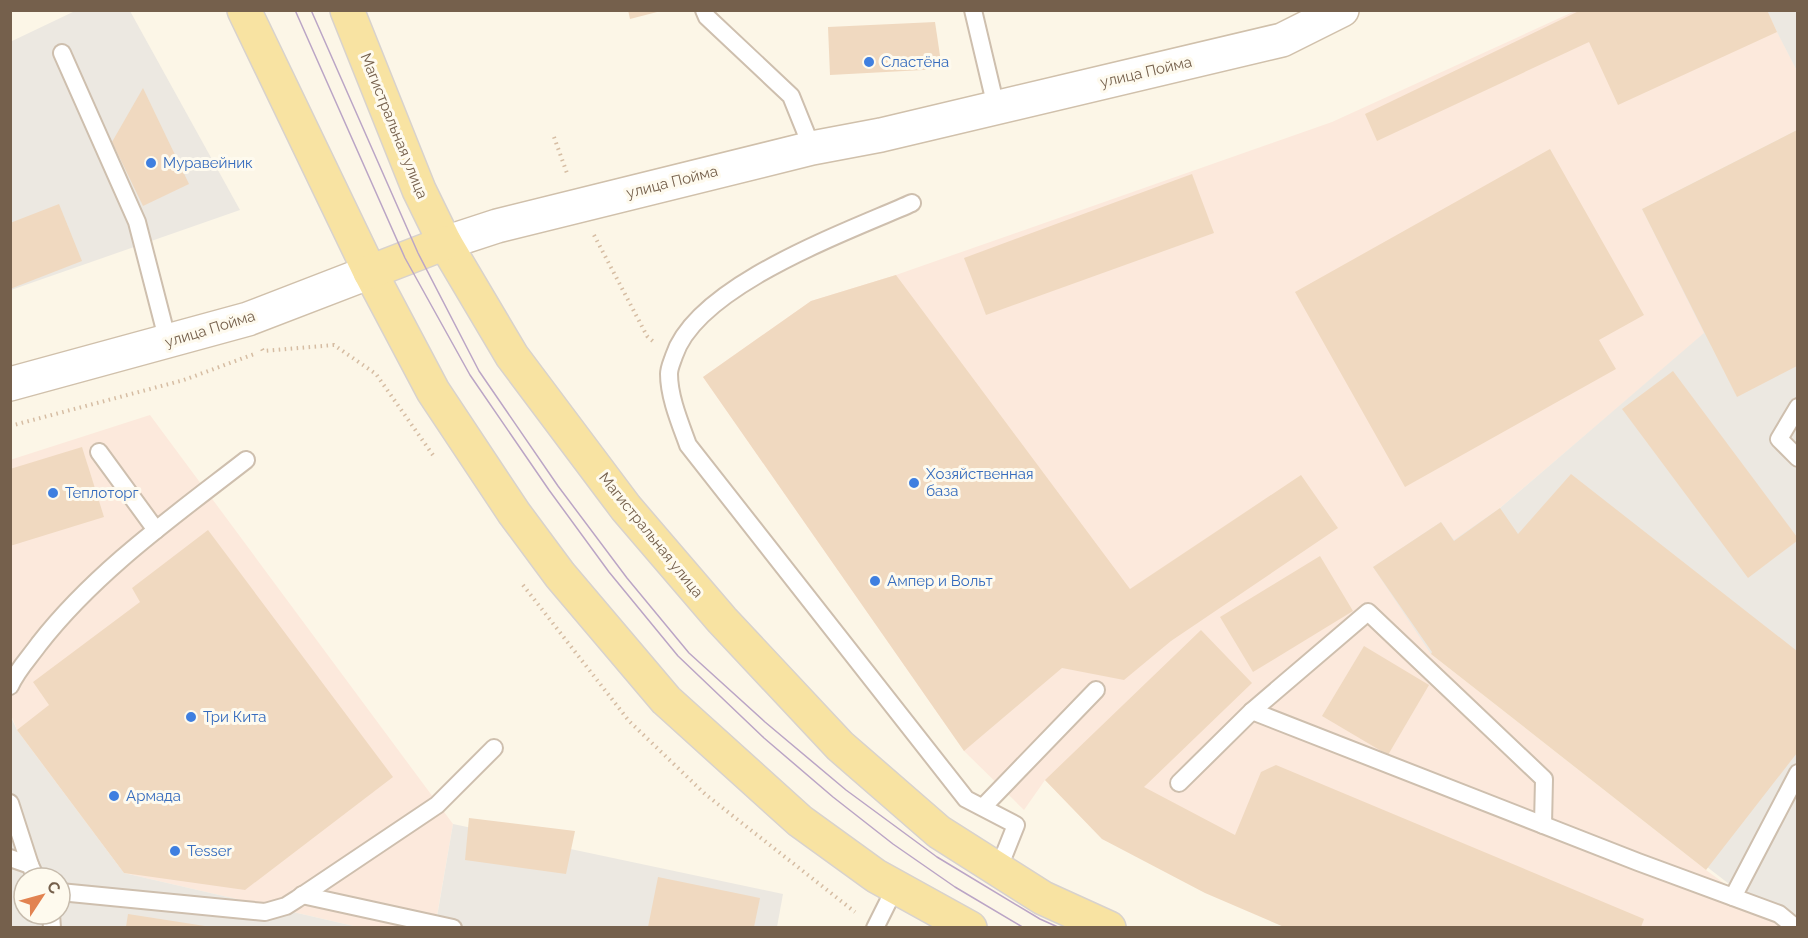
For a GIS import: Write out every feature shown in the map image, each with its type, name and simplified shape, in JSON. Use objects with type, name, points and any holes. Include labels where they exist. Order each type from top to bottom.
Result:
[{"type":"main road","points":[[244,10],[370,272],[433,391],[514,513],[560,575],[666,700],[800,821],[876,876],[970,927]]},
{"type":"main road","name":"Магистральная улица","points":[[346,10],[419,190],[445,243],[512,356],[626,508],[722,620],[840,746],[939,832],[1043,898],[1109,927]]},
{"type":"main road","name":"улица Пойма","points":[[370,272],[445,243]]},
{"type":"street","name":"улица Пойма","points":[[445,243],[497,226],[812,148],[880,135],[1282,40],[1342,10]]},
{"type":"street","name":"улица Пойма","points":[[10,384],[248,319],[370,272]]},
{"type":"lane","points":[[704,10],[707,17],[791,96],[812,148]]},
{"type":"lane","points":[[973,10],[996,107]]},
{"type":"lane","points":[[62,52],[137,222],[168,342]]},
{"type":"lane","points":[[912,203],[770,267],[722,298],[678,344],[669,372],[675,405],[688,445],[958,790],[966,799],[1016,825],[998,870]]},
{"type":"lane","points":[[1797,407],[1779,439],[1797,458]]},
{"type":"lane","points":[[99,452],[156,530]]},
{"type":"lane","points":[[10,686],[15,675],[53,626],[105,575],[156,530],[246,460]]},
{"type":"lane","points":[[1179,783],[1252,711],[1368,612],[1544,779],[1543,825]]},
{"type":"lane","points":[[983,807],[1096,690]]},
{"type":"lane","points":[[1252,711],[1779,914],[1796,927]]},
{"type":"lane","points":[[72,893],[265,912],[286,906],[437,806],[494,748]]},
{"type":"lane","points":[[1733,897],[1797,773]]},
{"type":"lane","points":[[10,803],[31,866]]},
{"type":"lane","points":[[10,858],[24,866]]},
{"type":"lane","points":[[875,927],[896,886]]},
{"type":"lane","points":[[302,896],[453,927]]},
{"type":"path","points":[[601,248],[647,336]]},
{"type":"path","points":[[10,426],[184,380],[263,351]]},
{"type":"shaded area","points":[[75,11],[130,11],[240,210],[11,290],[10,42]]},
{"type":"shaded area","points":[[1575,11],[1767,11],[1797,71],[1797,130],[1642,209],[1705,333],[1500,508],[1454,541],[1441,522],[1431,654],[1706,870],[1784,927],[1295,927],[1102,839],[1045,780],[1024,810],[964,751],[703,377],[811,301],[896,275],[1332,122]]},
{"type":"shaded area","points":[[1767,11],[1797,11],[1797,71],[1777,32]]},
{"type":"shaded area","points":[[1797,130],[1797,927],[1785,927],[1431,654],[1373,567],[1441,522],[1454,540],[1500,508],[1704,333],[1642,209]]},
{"type":"shaded area","points":[[150,415],[453,824],[435,927],[358,927],[124,873],[17,730],[11,715],[10,460]]},
{"type":"shaded area","points":[[10,715],[17,730],[124,873],[358,927],[11,927]]},
{"type":"shaded area","points":[[453,824],[783,894],[777,927],[435,928]]},
{"type":"building","points":[[628,10],[661,10],[661,11],[630,19]]},
{"type":"building","points":[[1581,10],[1767,10],[1777,32],[1618,105],[1589,42],[1377,141],[1365,114]]},
{"type":"building","points":[[935,22],[942,69],[830,75],[828,27]]},
{"type":"building","name":"Муравейник","points":[[143,88],[189,184],[143,206],[112,142]]},
{"type":"building","points":[[1797,130],[1797,366],[1737,397],[1642,209]]},
{"type":"building","points":[[1550,149],[1644,315],[1599,340],[1616,369],[1405,487],[1295,292]]},
{"type":"building","points":[[1192,174],[1214,233],[986,315],[964,258]]},
{"type":"building","points":[[59,204],[82,261],[10,289],[10,223]]},
{"type":"building","name":"Хозяйственная база","points":[[896,275],[1130,589],[1301,475],[1338,528],[1171,641],[1124,680],[1062,668],[964,751],[703,377],[811,301]]},
{"type":"building","points":[[1673,371],[1797,537],[1797,541],[1748,578],[1622,409]]},
{"type":"building","name":"Теплоторг","points":[[82,447],[104,517],[10,546],[10,469]]},
{"type":"building","points":[[1571,474],[1797,651],[1797,753],[1706,870],[1431,654],[1432,652],[1373,567],[1441,522],[1454,541],[1500,508],[1518,534]]},
{"type":"building","name":"Три Кита","points":[[208,530],[393,777],[245,890],[124,873],[17,730],[49,705],[33,682],[140,602],[132,588]]},
{"type":"building","points":[[1320,556],[1353,611],[1253,672],[1220,617]]},
{"type":"building","points":[[1201,630],[1252,683],[1144,787],[1235,835],[1261,772],[1276,765],[1644,919],[1641,927],[1284,927],[1205,893],[1102,839],[1045,780]]},
{"type":"building","points":[[1364,646],[1429,685],[1388,755],[1322,716]]},
{"type":"building","points":[[469,818],[575,831],[566,874],[465,860]]},
{"type":"building","points":[[658,877],[760,898],[754,927],[648,927]]},
{"type":"building","points":[[128,914],[205,926],[205,927],[126,927]]},
{"type":"tram line","points":[[295,10],[405,258],[470,375],[609,572],[678,656],[764,738],[893,844],[955,887],[1024,928]]},
{"type":"tram line","points":[[311,10],[418,253],[479,371],[558,486],[627,578],[689,653],[765,722],[846,790],[937,857],[1040,919],[1060,928]]},
{"type":"place","name":"Сластёна","points":[[869,62]]},
{"type":"place","name":"Муравейник","points":[[151,163]]},
{"type":"place","name":"Хозяйственная база","points":[[914,483]]},
{"type":"place","name":"Теплоторг","points":[[53,493]]},
{"type":"place","name":"Ампер и Вольт","points":[[875,581]]},
{"type":"place","name":"Три Кита","points":[[191,717]]},
{"type":"place","name":"Армада","points":[[114,796]]},
{"type":"place","name":"Tesser","points":[[175,851]]}]
